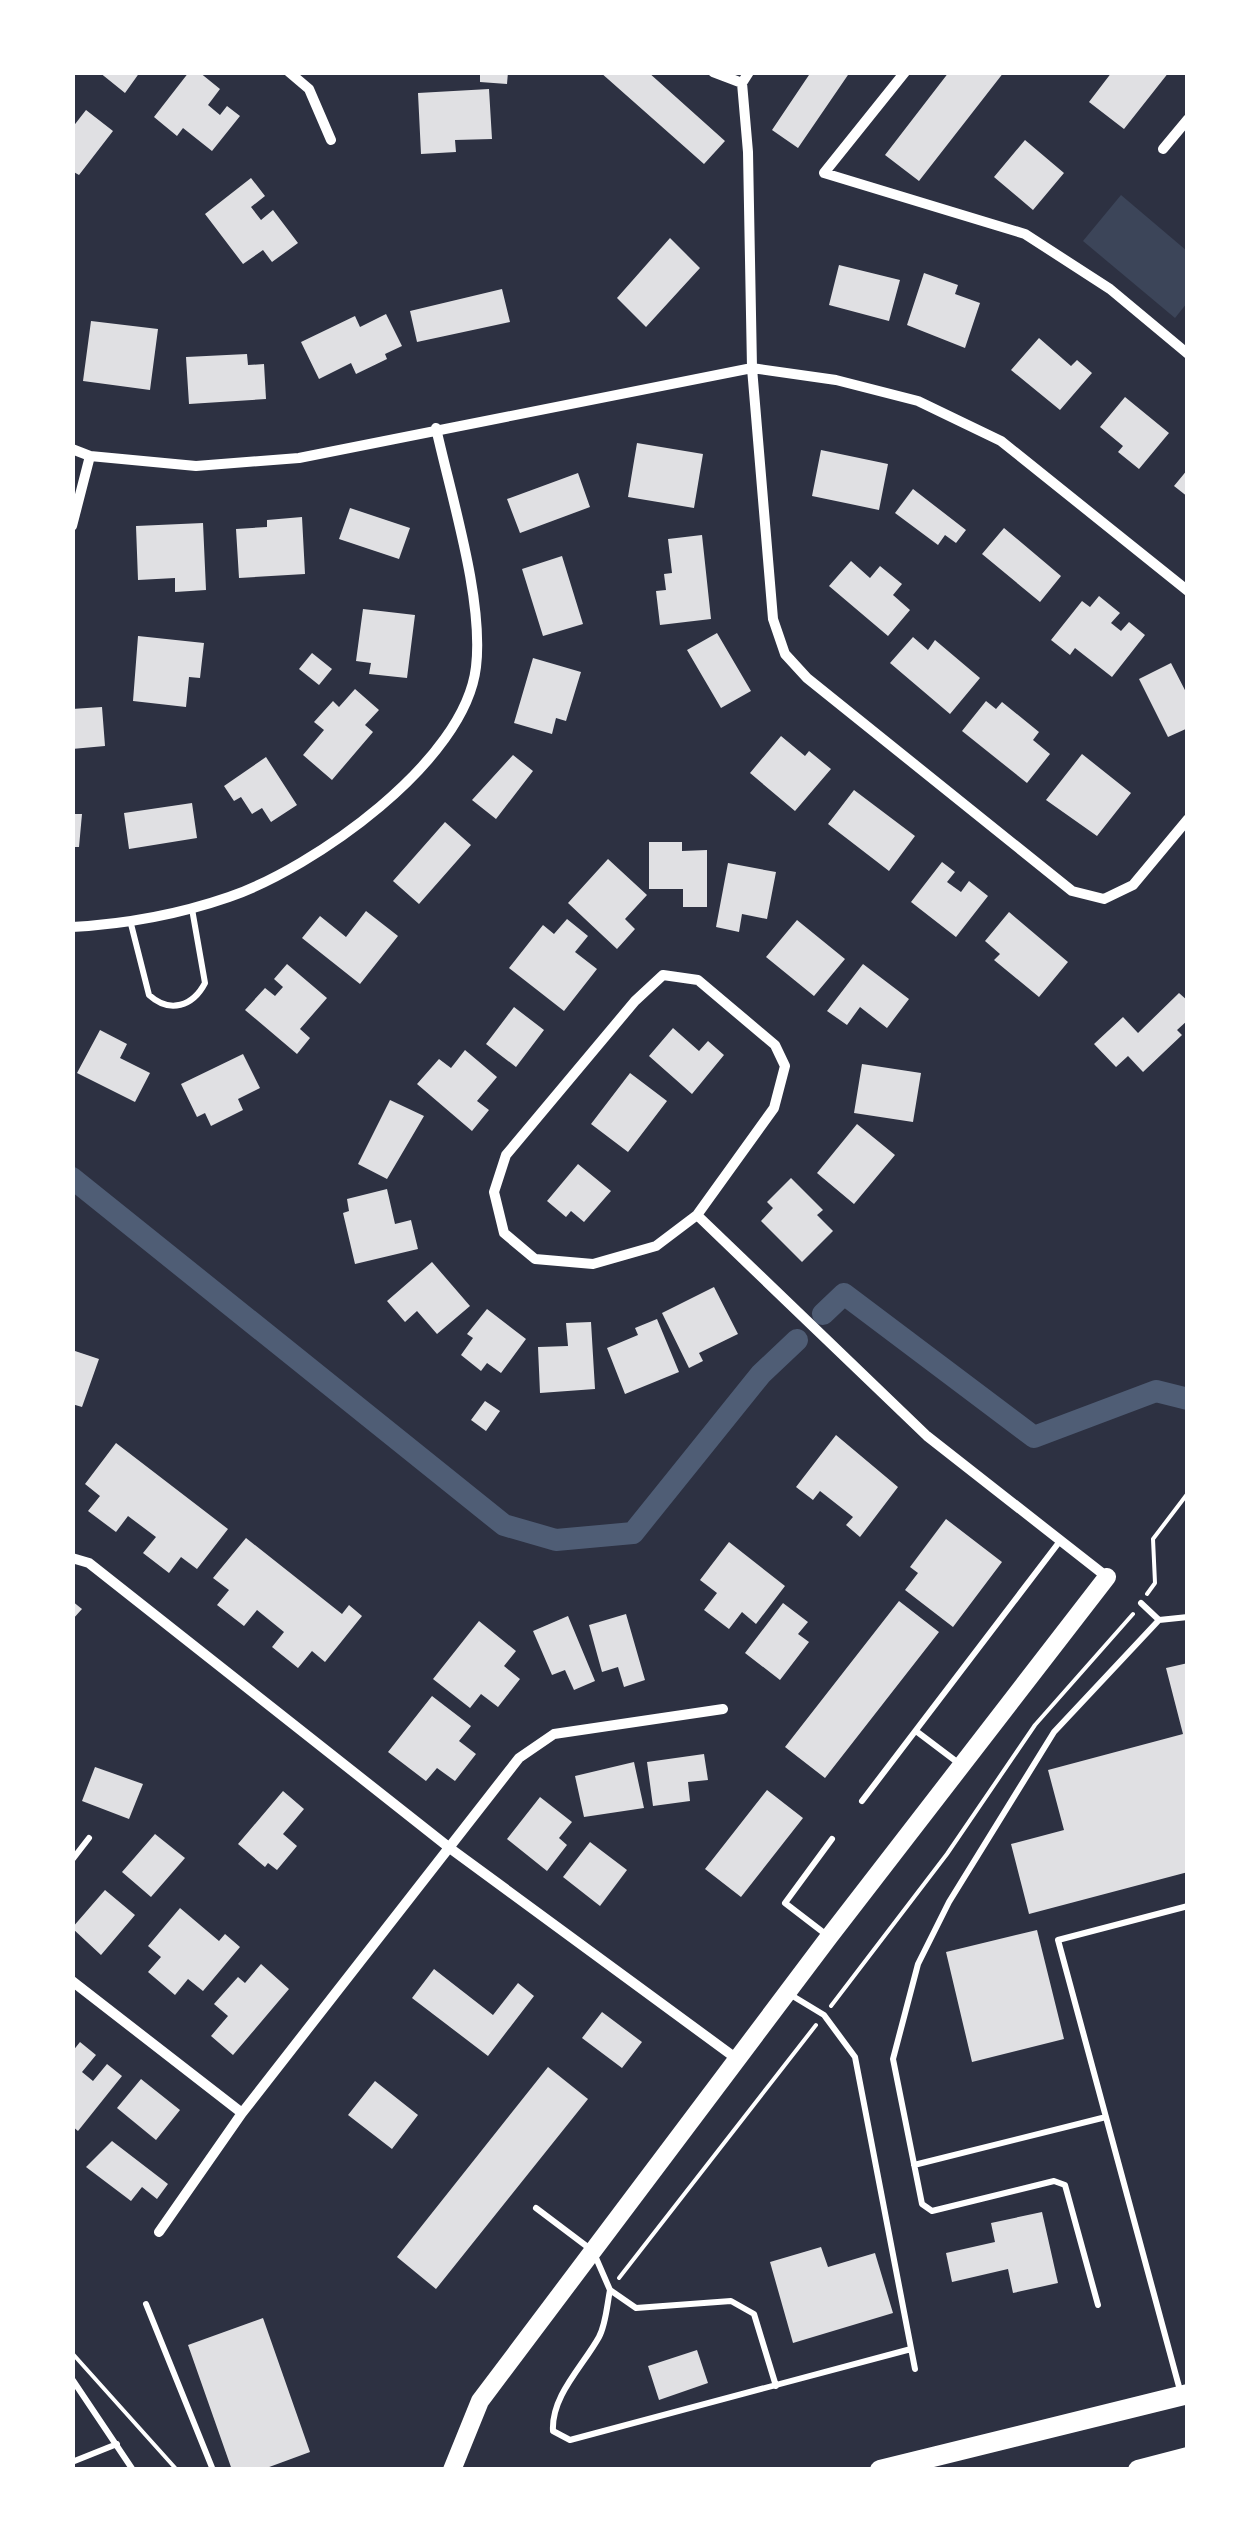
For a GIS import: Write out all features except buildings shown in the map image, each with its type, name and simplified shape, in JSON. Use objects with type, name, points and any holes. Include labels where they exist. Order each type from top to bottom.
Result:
[{"type":"highway","points":[[880,2470],[1184,2394]]},
{"type":"highway","points":[[1138,2470],[1188,2458]]},
{"type":"main road","points":[[452,2470],[480,2401],[828,1937],[1107,1577]]},
{"type":"street","points":[[289,72],[309,89],[331,140]]},
{"type":"street","points":[[713,72],[746,78],[752,368],[772,619],[784,654],[808,678],[1072,892],[1104,899],[1133,885],[1188,819]]},
{"type":"street","points":[[906,72],[824,173],[1025,234],[1110,289],[1188,354]]},
{"type":"street","points":[[1163,149],[1188,118]]},
{"type":"street","points":[[72,450],[90,456],[213,465],[299,458],[752,368],[836,380],[918,401],[1001,441],[1188,591]]},
{"type":"street","points":[[72,927],[131,924],[232,896],[308,858],[370,813],[431,758],[462,714],[476,670],[477,625],[436,428]]},
{"type":"street","points":[[72,526],[90,456]]},
{"type":"street","points":[[664,975],[698,980],[774,1045],[784,1066],[774,1108],[697,1216],[656,1246],[593,1264],[536,1259],[504,1233],[494,1192],[506,1155],[635,1001],[664,975]]},
{"type":"street","points":[[697,1216],[927,1436],[1107,1577]]},
{"type":"street","points":[[72,1558],[90,1563],[451,1849],[737,2058]]},
{"type":"street","points":[[159,2232],[242,2114],[519,1758],[554,1734],[723,1708]]},
{"type":"street","points":[[72,1981],[242,2114]]},
{"type":"lane","points":[[131,924],[149,995],[170,1007],[188,1003],[205,983],[192,908]]},
{"type":"lane","points":[[862,1802],[1061,1540]]},
{"type":"lane","points":[[1141,1603],[1159,1620]]},
{"type":"lane","points":[[1098,2304],[1064,2185],[1054,2181],[932,2211],[922,2204],[893,2059],[918,1964],[949,1902],[1054,1732],[1159,1620],[1188,1617]]},
{"type":"lane","points":[[916,1730],[962,1766]]},
{"type":"lane","points":[[72,1860],[88,1838]]},
{"type":"lane","points":[[828,1937],[785,1903],[832,1839]]},
{"type":"lane","points":[[1184,2394],[1058,1940],[1188,1906]]},
{"type":"lane","points":[[788,1993],[824,2015],[856,2057],[915,2369]]},
{"type":"lane","points":[[914,2165],[1106,2117]]},
{"type":"lane","points":[[536,2208],[593,2251],[610,2290],[636,2308],[731,2301],[754,2314],[776,2386]]},
{"type":"lane","points":[[610,2290],[602,2334],[556,2409],[553,2431],[562,2437],[580,2440],[911,2349]]},
{"type":"lane","points":[[146,2304],[214,2470]]},
{"type":"lane","points":[[72,2379],[132,2470]]},
{"type":"lane","points":[[72,2462],[118,2444]]},
{"type":"path","points":[[1155,1583],[1153,1539],[1188,1493]]},
{"type":"path","points":[[832,2006],[947,1854],[1034,1724],[1133,1614]]},
{"type":"path","points":[[622,2275],[813,2029]]},
{"type":"path","points":[[72,2354],[178,2470]]},
{"type":"shaded area","points":[[1121,195],[1187,251],[1187,303],[1175,318],[1083,241]]},
{"type":"waterway","points":[[72,1178],[504,1525],[556,1540],[633,1533],[761,1374],[797,1340]]},
{"type":"waterway","points":[[823,1314],[844,1294],[1034,1437],[1156,1391],[1188,1399]]}]
